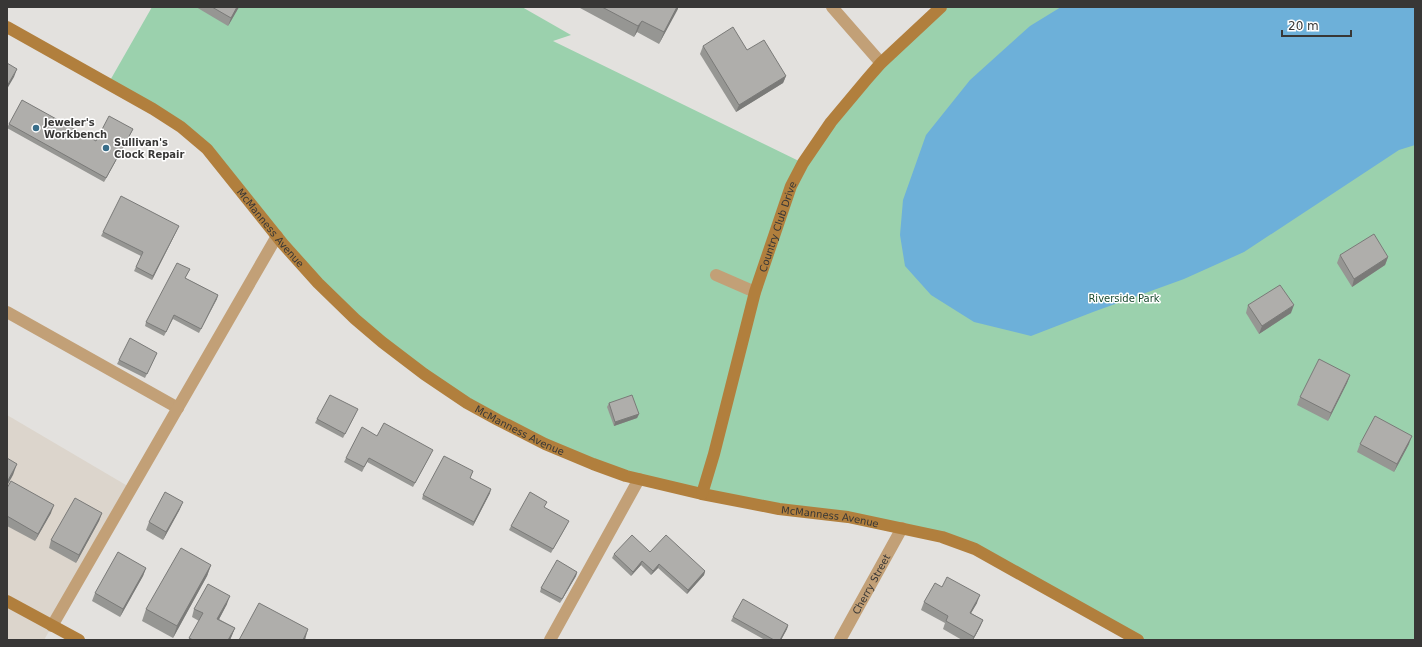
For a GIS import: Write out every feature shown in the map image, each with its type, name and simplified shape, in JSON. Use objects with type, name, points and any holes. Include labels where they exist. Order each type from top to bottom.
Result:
[{"type":"main road","name":"Country Club Drive","points":[[702,494],[714,454],[754,292],[791,186],[803,163],[831,122],[881,63],[941,7]]},
{"type":"main road","name":"McManness Avenue","points":[[7,27],[153,109],[181,127],[207,149],[277,236],[318,283],[355,319],[382,342],[436,382],[467,403],[498,420],[545,444],[593,464],[639,480],[779,509],[848,517],[942,537],[975,549],[1137,640]]},
{"type":"main road","points":[[7,601],[79,640]]},
{"type":"street","points":[[832,7],[851,31],[881,63]]},
{"type":"street","points":[[52,626],[277,236]]},
{"type":"street","points":[[716,275],[754,292]]},
{"type":"street","points":[[7,312],[178,408]]},
{"type":"street","points":[[550,640],[639,480]]},
{"type":"street","name":"Cherry Street","points":[[840,640],[902,528]]},
{"type":"shaded area","points":[[7,415],[131,488],[44,640],[7,640]]},
{"type":"green space","name":"Riverside Park","points":[[152,7],[522,7],[571,35],[553,41],[803,163],[831,122],[941,7],[1415,7],[1415,640],[1138,640],[975,549],[639,479],[498,420],[355,319],[207,149],[108,84]]},
{"type":"water","points":[[1061,7],[1415,7],[1415,145],[1399,150],[1244,252],[1184,279],[1031,336],[974,322],[931,295],[905,266],[900,235],[903,200],[926,135],[970,80],[1030,26]]},
{"type":"building","points":[[212,7],[237,7],[231,18]]},
{"type":"building","points":[[602,7],[677,7],[664,32],[642,21],[638,26]]},
{"type":"building","points":[[733,27],[747,50],[764,40],[786,76],[739,105],[703,46]]},
{"type":"building","points":[[7,63],[17,69],[7,86]]},
{"type":"building","points":[[22,100],[96,141],[109,116],[133,129],[106,178],[9,124]]},
{"type":"building","points":[[121,196],[179,226],[153,276],[136,267],[143,252],[103,232]]},
{"type":"building","points":[[1374,234],[1388,257],[1354,279],[1340,255]]},
{"type":"building","points":[[177,263],[190,269],[185,278],[218,295],[201,329],[174,315],[166,332],[146,322]]},
{"type":"building","points":[[1280,285],[1294,305],[1262,326],[1248,305]]},
{"type":"building","points":[[130,338],[157,353],[147,374],[119,360]]},
{"type":"building","points":[[1319,359],[1350,375],[1331,413],[1300,397]]},
{"type":"building","points":[[330,395],[358,409],[345,434],[317,419]]},
{"type":"building","points":[[632,395],[639,414],[615,422],[609,403]]},
{"type":"building","points":[[1375,416],[1412,436],[1397,464],[1360,444]]},
{"type":"building","points":[[384,423],[433,450],[415,483],[369,458],[364,467],[346,458],[362,427],[377,436]]},
{"type":"building","points":[[444,456],[473,471],[470,478],[491,489],[474,522],[423,495]]},
{"type":"building","points":[[7,458],[17,464],[7,482]]},
{"type":"building","points":[[11,481],[54,505],[38,534],[7,516],[7,488]]},
{"type":"building","points":[[165,492],[183,502],[166,532],[149,522]]},
{"type":"building","points":[[530,492],[547,502],[544,507],[569,521],[553,549],[511,526]]},
{"type":"building","points":[[75,498],[102,513],[79,555],[51,540]]},
{"type":"building","points":[[632,535],[650,552],[666,535],[705,571],[688,590],[659,564],[653,571],[642,561],[633,572],[614,554]]},
{"type":"building","points":[[181,548],[211,565],[177,626],[146,609]]},
{"type":"building","points":[[118,552],[146,568],[123,609],[95,593]]},
{"type":"building","points":[[557,560],[577,572],[562,599],[541,588]]},
{"type":"building","points":[[947,577],[980,595],[970,613],[983,620],[974,637],[946,621],[948,616],[924,602],[935,583],[942,587]]},
{"type":"building","points":[[208,584],[230,596],[217,619],[235,628],[228,640],[193,640],[189,638],[203,613],[194,609]]},
{"type":"building","points":[[743,599],[788,625],[780,640],[774,640],[733,617]]},
{"type":"building","points":[[259,603],[308,629],[303,640],[239,640]]},
{"type":"place","name":"Jeweler's Workbench","points":[[36,128]]},
{"type":"place","name":"Sullivan's Clock Repair","points":[[106,148]]}]
